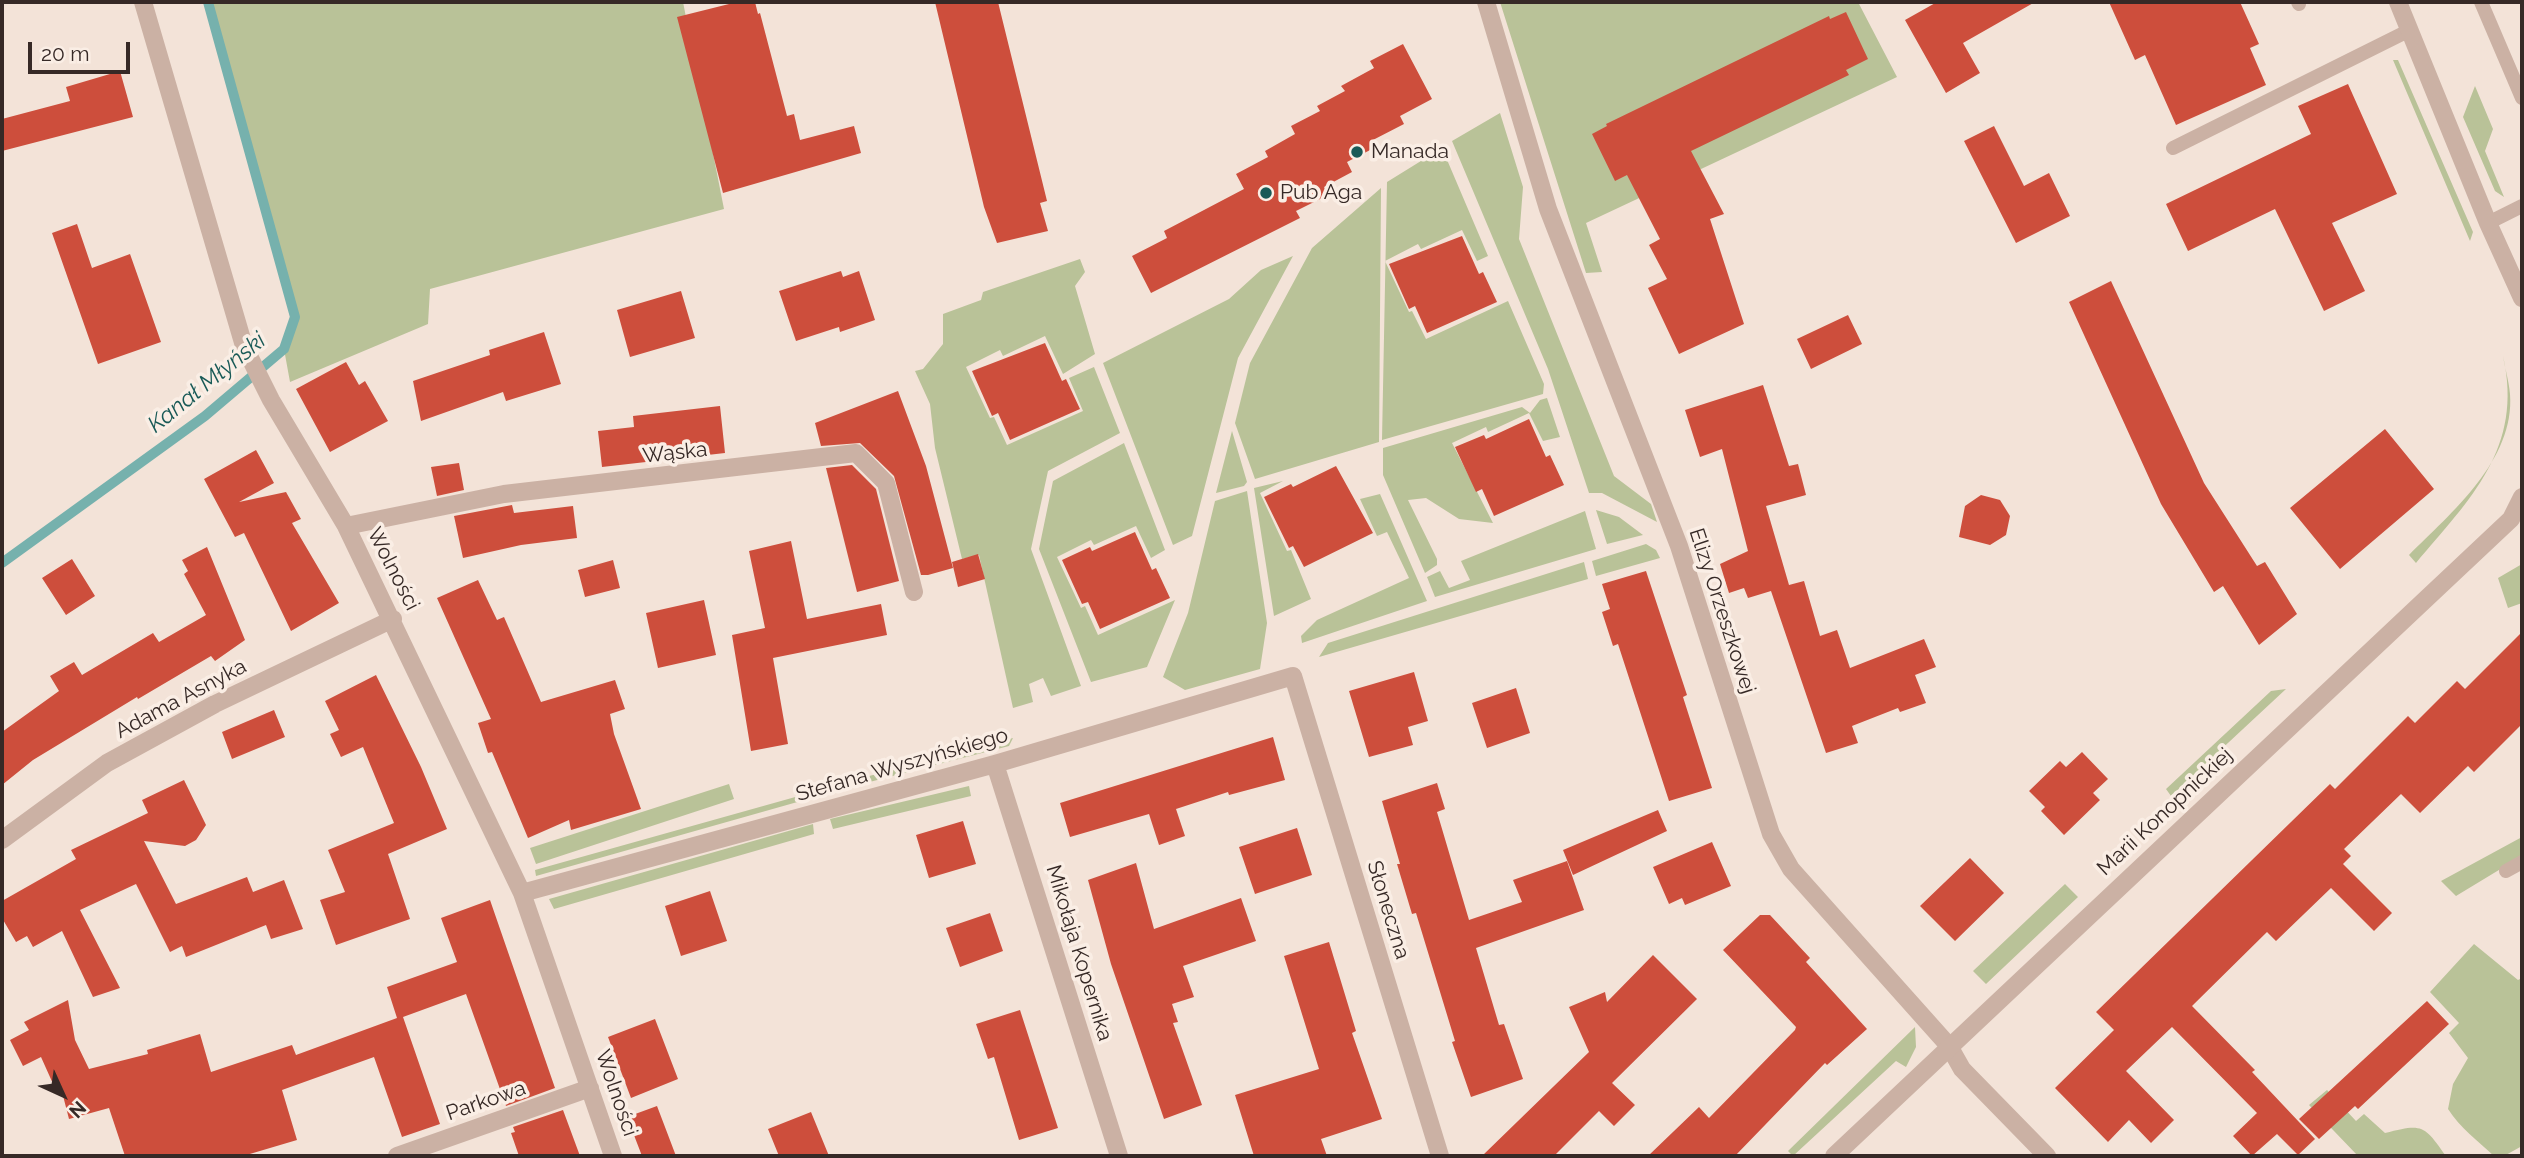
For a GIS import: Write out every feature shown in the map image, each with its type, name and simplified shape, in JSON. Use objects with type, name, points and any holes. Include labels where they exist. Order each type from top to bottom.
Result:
[{"type":"street","name":"Wolności","points":[[143,2],[244,346],[271,400],[346,526],[393,619],[522,893],[614,1156]]},
{"type":"street","name":"Elizy Orzeszkowej","points":[[1486,2],[1548,209],[1679,546],[1771,834],[1791,869],[1949,1046],[1962,1069],[2048,1156]]},
{"type":"street","points":[[2398,2],[2488,223],[2522,298]]},
{"type":"street","name":"Wąska","points":[[346,526],[504,494],[856,453],[886,483],[914,592]]},
{"type":"street","name":"Marii Konopnickiej","points":[[1834,1156],[2511,519],[2522,497]]},
{"type":"street","name":"Adama Asnyka","points":[[2,840],[107,763],[215,704],[393,619]]},
{"type":"street","name":"Stefana Wyszyńskiego","points":[[522,893],[995,764],[1293,677]]},
{"type":"street","name":"Słoneczna","points":[[1293,677],[1440,1156]]},
{"type":"street","name":"Mikołaja Kopernika","points":[[995,764],[1119,1156]]},
{"type":"street","name":"Parkowa","points":[[397,1156],[590,1088]]},
{"type":"lane","points":[[2481,2],[2522,98]]},
{"type":"lane","points":[[2173,148],[2410,30]]},
{"type":"lane","points":[[2488,223],[2522,206]]},
{"type":"lane","points":[[2506,871],[2522,862]]},
{"type":"green space","points":[[208,2],[683,2],[724,209],[430,289],[428,324],[290,382],[284,349],[295,317]]},
{"type":"green space","points":[[1500,2],[1858,2],[1897,77],[1586,223],[1602,272],[1586,273]]},
{"type":"green space","points":[[2393,60],[2398,60],[2473,232],[2470,241]]},
{"type":"green space","points":[[2475,86],[2493,129],[2485,151],[2504,197],[2495,191],[2463,117]]},
{"type":"green space","points":[[1500,113],[1523,187],[1519,239],[1614,476],[1651,504],[1657,522],[1602,493],[1589,493],[1548,369],[1452,141]]},
{"type":"green space","points":[[1442,148],[1488,256],[1477,261],[1462,230],[1421,249],[1418,244],[1385,261],[1387,182]]},
{"type":"green space","points":[[1381,188],[1379,442],[1255,479],[1235,423],[1250,363],[1312,248]]},
{"type":"green space","points":[[1293,256],[1238,358],[1192,536],[1173,545],[1103,363],[1229,299],[1261,270]]},
{"type":"green space","points":[[1080,259],[1085,272],[1075,286],[1095,354],[1063,374],[1045,336],[1003,356],[1000,350],[966,367],[990,418],[994,417],[1007,445],[1083,411],[1069,378],[1094,367],[1120,433],[1048,471],[1031,549],[1081,686],[1051,696],[1043,678],[1029,684],[1033,702],[1013,708],[979,555],[962,559],[935,448],[930,404],[915,371],[923,369],[943,344],[943,314],[981,300],[983,292]]},
{"type":"green space","points":[[1385,262],[1409,312],[1412,311],[1426,339],[1508,301],[1544,384],[1543,394],[1382,440]]},
{"type":"green space","points":[[2503,356],[2510,394],[2509,418],[2502,441],[2490,465],[2506,418],[2508,389]]},
{"type":"green space","points":[[1547,398],[1560,437],[1543,441],[1529,413],[1488,432],[1486,427],[1452,443],[1493,523],[1459,519],[1426,498],[1408,500],[1437,559],[1437,565],[1425,573],[1383,475],[1383,448],[1522,407],[1530,413],[1540,400]]},
{"type":"green space","points":[[1232,431],[1247,482],[1244,486],[1216,493]]},
{"type":"green space","points":[[1124,443],[1165,550],[1151,558],[1136,526],[1094,545],[1091,540],[1057,557],[1081,608],[1085,606],[1098,635],[1175,600],[1147,667],[1091,682],[1039,549],[1053,481]]},
{"type":"green space","points":[[2490,465],[2473,494],[2416,563],[2409,555],[2461,503]]},
{"type":"green space","points":[[1283,481],[1260,493],[1287,551],[1291,550],[1311,599],[1274,616],[1254,488]]},
{"type":"green space","points":[[1247,491],[1267,623],[1260,669],[1185,690],[1163,677],[1188,613],[1215,501]]},
{"type":"green space","points":[[1380,494],[1427,601],[1302,643],[1301,636],[1317,620],[1409,578],[1387,532],[1377,536],[1360,499]]},
{"type":"green space","points":[[1596,510],[1619,517],[1643,535],[1607,544]]},
{"type":"green space","points":[[1585,511],[1596,549],[1435,597],[1427,577],[1440,571],[1449,588],[1470,580],[1461,561]]},
{"type":"green space","points":[[1646,544],[1656,550],[1660,558],[1596,576],[1592,561]]},
{"type":"green space","points":[[1584,562],[1588,579],[1319,657],[1328,643]]},
{"type":"green space","points":[[2522,564],[2522,603],[2508,608],[2498,578]]},
{"type":"green space","points":[[2286,689],[2171,796],[2166,789],[2271,691]]},
{"type":"green space","points":[[1013,738],[1009,746],[823,794],[820,789]]},
{"type":"green space","points":[[729,784],[734,799],[536,864],[530,848]]},
{"type":"green space","points":[[969,786],[971,796],[833,829],[830,819]]},
{"type":"green space","points":[[806,794],[808,799],[536,876],[535,870]]},
{"type":"green space","points":[[813,824],[814,834],[554,909],[549,899]]},
{"type":"green space","points":[[2522,837],[2522,856],[2456,896],[2441,881]]},
{"type":"green space","points":[[2065,884],[2078,897],[1986,984],[1973,971]]},
{"type":"green space","points":[[2474,944],[2518,980],[2522,978],[2522,1146],[2504,1156],[2494,1156],[2448,1109],[2453,1084],[2468,1058],[2449,1033],[2459,1023],[2430,992]]},
{"type":"green space","points":[[1915,1027],[1916,1047],[1906,1067],[1896,1061],[1793,1156],[1788,1151]]},
{"type":"green space","points":[[2327,1090],[2356,1121],[2364,1114],[2385,1133],[2407,1128],[2422,1129],[2433,1138],[2446,1156],[2358,1156],[2309,1105]]},
{"type":"building","points":[[737,2],[755,2],[787,116],[794,114],[800,140],[854,126],[861,153],[723,193],[677,17]]},
{"type":"building","points":[[935,2],[998,2],[1047,201],[1040,203],[1048,231],[997,243],[984,207]]},
{"type":"building","points":[[1937,2],[2035,2],[1963,43],[1980,73],[1946,93],[1905,20]]},
{"type":"building","points":[[2109,2],[2240,2],[2259,44],[2250,48],[2266,85],[2176,125],[2145,55],[2135,60]]},
{"type":"building","points":[[1846,12],[1868,59],[1846,70],[1849,75],[1691,151],[1724,214],[1710,219],[1744,324],[1679,354],[1648,288],[1667,279],[1649,245],[1660,239],[1627,175],[1615,181],[1592,134],[1607,126],[1606,124],[1829,16],[1830,19]]},
{"type":"building","points":[[1403,44],[1432,99],[1400,116],[1404,124],[1371,141],[1374,148],[1347,162],[1352,172],[1324,187],[1328,195],[1296,211],[1300,218],[1151,293],[1132,256],[1167,238],[1164,231],[1244,189],[1236,174],[1268,157],[1265,151],[1295,134],[1291,126],[1320,111],[1317,106],[1345,91],[1341,86],[1374,68],[1370,61]]},
{"type":"building","points":[[120,71],[133,117],[2,151],[2,119],[70,101],[66,87]]},
{"type":"building","points":[[2348,84],[2397,194],[2332,223],[2365,291],[2324,311],[2275,209],[2188,251],[2166,204],[2311,134],[2298,106]]},
{"type":"building","points":[[1994,126],[2024,186],[2049,173],[2070,216],[2016,243],[1964,141]]},
{"type":"building","points":[[77,224],[92,268],[130,254],[161,342],[98,364],[52,233]]},
{"type":"building","points":[[1462,236],[1479,274],[1483,272],[1497,302],[1427,333],[1415,306],[1409,309],[1389,264]]},
{"type":"building","points":[[841,271],[843,277],[859,271],[875,320],[840,332],[839,327],[796,341],[779,291]]},
{"type":"building","points":[[2111,281],[2204,483],[2257,566],[2265,562],[2297,614],[2259,645],[2223,586],[2214,592],[2161,504],[2069,302]]},
{"type":"building","points":[[681,291],[695,338],[630,357],[617,310]]},
{"type":"building","points":[[1848,315],[1862,344],[1811,369],[1797,339]]},
{"type":"building","points":[[544,332],[561,384],[506,401],[503,392],[421,421],[413,381],[490,355],[489,350]]},
{"type":"building","points":[[1045,343],[1062,381],[1066,379],[1080,409],[1010,440],[998,413],[992,416],[972,371]]},
{"type":"building","points":[[346,362],[359,385],[365,381],[388,421],[330,452],[296,389]]},
{"type":"building","points":[[1763,385],[1789,466],[1798,464],[1806,495],[1766,506],[1789,585],[1804,581],[1820,636],[1837,630],[1850,668],[1924,639],[1936,667],[1915,675],[1926,703],[1900,712],[1898,708],[1852,726],[1858,743],[1826,753],[1771,591],[1748,598],[1744,588],[1729,593],[1720,564],[1748,551],[1722,449],[1700,457],[1685,410]]},
{"type":"building","points":[[898,391],[926,466],[953,568],[928,575],[921,575],[894,476],[860,443],[821,446],[815,423]]},
{"type":"building","points":[[720,406],[725,453],[602,467],[598,431],[634,427],[633,416]]},
{"type":"building","points":[[1529,419],[1546,457],[1550,455],[1564,485],[1494,516],[1482,489],[1476,492],[1455,447],[1484,435],[1486,439]]},
{"type":"building","points":[[2385,429],[2434,489],[2340,569],[2290,508]]},
{"type":"building","points":[[256,450],[274,483],[239,502],[286,492],[301,519],[292,523],[339,603],[291,631],[244,533],[235,537],[204,479]]},
{"type":"building","points":[[459,463],[464,490],[437,496],[431,467]]},
{"type":"building","points":[[852,465],[876,489],[899,581],[857,592],[826,468]]},
{"type":"building","points":[[1336,466],[1373,533],[1304,567],[1293,546],[1289,548],[1264,497],[1291,484],[1293,487]]},
{"type":"building","points":[[1981,495],[2000,500],[2010,516],[2006,535],[1990,545],[1959,537],[1965,506]]},
{"type":"building","points":[[512,505],[514,513],[573,506],[577,538],[521,545],[463,558],[454,516]]},
{"type":"building","points":[[1135,532],[1152,570],[1156,568],[1170,598],[1100,629],[1088,602],[1082,604],[1062,560],[1090,547],[1092,551]]},
{"type":"building","points":[[791,541],[807,619],[881,604],[887,635],[773,658],[788,744],[751,751],[732,635],[765,628],[749,551]]},
{"type":"building","points":[[207,547],[245,640],[215,661],[211,656],[138,699],[137,697],[33,760],[2,785],[2,732],[59,691],[50,676],[74,662],[82,675],[153,633],[159,642],[206,615],[184,574],[188,571],[182,560]]},
{"type":"building","points":[[978,554],[985,579],[958,587],[952,562]]},
{"type":"building","points":[[72,559],[95,596],[66,615],[42,578]]},
{"type":"building","points":[[613,560],[620,588],[585,597],[578,570]]},
{"type":"building","points":[[1646,571],[1687,695],[1683,697],[1712,788],[1669,801],[1618,644],[1613,646],[1602,612],[1610,609],[1602,584]]},
{"type":"building","points":[[478,580],[497,620],[504,617],[541,702],[615,680],[625,709],[610,714],[614,734],[641,809],[571,830],[569,820],[528,838],[492,752],[488,753],[478,723],[491,719],[437,598]]},
{"type":"building","points":[[704,600],[716,655],[658,668],[646,613]]},
{"type":"building","points":[[2522,632],[2522,724],[2474,772],[2468,766],[2420,813],[2401,794],[2344,849],[2351,856],[2343,864],[2392,913],[2374,931],[2331,888],[2276,941],[2267,932],[2192,1006],[2255,1070],[2252,1072],[2315,1139],[2298,1155],[2277,1134],[2252,1156],[2233,1136],[2257,1113],[2172,1027],[2126,1071],[2174,1120],[2151,1143],[2129,1120],[2108,1142],[2055,1088],[2114,1030],[2096,1012],[2330,784],[2335,789],[2408,716],[2415,723],[2457,681],[2465,689]]},
{"type":"building","points":[[1414,672],[1428,721],[1408,727],[1413,745],[1369,757],[1349,691]]},
{"type":"building","points":[[376,675],[421,767],[447,829],[388,854],[410,919],[336,945],[320,900],[345,892],[328,850],[394,823],[363,747],[341,757],[330,734],[339,730],[325,701]]},
{"type":"building","points":[[1516,688],[1530,733],[1487,748],[1472,703]]},
{"type":"building","points":[[274,710],[285,737],[232,759],[222,732]]},
{"type":"building","points":[[1273,737],[1285,780],[1229,795],[1228,792],[1176,809],[1185,836],[1159,845],[1149,814],[1070,837],[1060,803]]},
{"type":"building","points":[[2082,752],[2108,779],[2093,793],[2100,800],[2064,835],[2041,811],[2045,807],[2029,791],[2060,761],[2066,767]]},
{"type":"building","points":[[184,780],[206,825],[196,840],[185,846],[144,841],[176,904],[247,877],[253,892],[284,880],[303,929],[271,939],[266,925],[186,957],[182,946],[170,952],[136,884],[80,910],[120,988],[93,997],[62,931],[33,947],[27,936],[16,942],[2,918],[2,901],[76,859],[71,850],[148,813],[142,800]]},
{"type":"building","points":[[1437,783],[1445,809],[1437,812],[1469,920],[1522,902],[1513,880],[1567,861],[1584,910],[1476,948],[1499,1025],[1504,1024],[1523,1079],[1471,1097],[1452,1042],[1455,1041],[1416,913],[1412,914],[1382,801]]},
{"type":"building","points":[[1658,810],[1667,831],[1573,875],[1563,850]]},
{"type":"building","points":[[963,821],[976,864],[929,878],[916,835]]},
{"type":"building","points":[[1297,828],[1312,875],[1255,894],[1239,847]]},
{"type":"building","points":[[1712,842],[1731,886],[1685,905],[1682,898],[1669,904],[1653,867]]},
{"type":"building","points":[[1970,858],[2004,893],[1955,941],[1920,906]]},
{"type":"building","points":[[1136,863],[1154,929],[1241,898],[1256,941],[1183,966],[1194,997],[1172,1004],[1178,1022],[1173,1023],[1202,1105],[1164,1119],[1111,964],[1088,880]]},
{"type":"building","points":[[710,891],[727,941],[681,956],[665,906]]},
{"type":"building","points":[[490,900],[555,1088],[506,1106],[466,994],[403,1017],[440,1124],[402,1137],[374,1057],[282,1090],[297,1140],[243,1156],[125,1156],[109,1108],[69,1119],[60,1084],[54,1086],[41,1057],[23,1066],[10,1040],[29,1030],[24,1022],[68,1000],[75,1040],[89,1069],[148,1054],[147,1050],[200,1034],[211,1072],[292,1045],[296,1055],[397,1018],[387,987],[457,962],[441,918]]},
{"type":"building","points":[[990,913],[1003,951],[960,967],[946,928]]},
{"type":"building","points":[[1760,915],[1770,915],[1810,958],[1806,962],[1867,1029],[1827,1065],[1825,1063],[1735,1156],[1648,1156],[1699,1107],[1709,1118],[1795,1030],[1796,1027],[1723,950]]},
{"type":"building","points":[[1329,942],[1356,1031],[1352,1033],[1382,1119],[1321,1139],[1327,1156],[1254,1156],[1235,1095],[1319,1069],[1284,956]]},
{"type":"building","points":[[1653,955],[1697,999],[1612,1083],[1635,1105],[1614,1126],[1599,1111],[1554,1156],[1482,1156],[1589,1052],[1569,1007],[1605,992],[1607,1002]]},
{"type":"building","points":[[2427,1001],[2449,1024],[2358,1109],[2355,1106],[2319,1139],[2299,1119]]},
{"type":"building","points":[[1020,1010],[1058,1128],[1019,1140],[994,1057],[988,1059],[976,1024]]},
{"type":"building","points":[[655,1019],[678,1079],[631,1098],[608,1037]]},
{"type":"building","points":[[657,1106],[676,1156],[642,1156],[627,1117]]},
{"type":"building","points":[[563,1110],[580,1156],[519,1156],[511,1133],[515,1132],[513,1127]]},
{"type":"building","points":[[811,1112],[829,1156],[779,1156],[768,1129]]},
{"type":"waterway","name":"Kanał Młyński","points":[[2,563],[205,416],[284,349],[295,317],[208,2]]},
{"type":"place","name":"Manada","points":[[1357,152]]},
{"type":"place","name":"Pub Aga","points":[[1266,193]]}]
